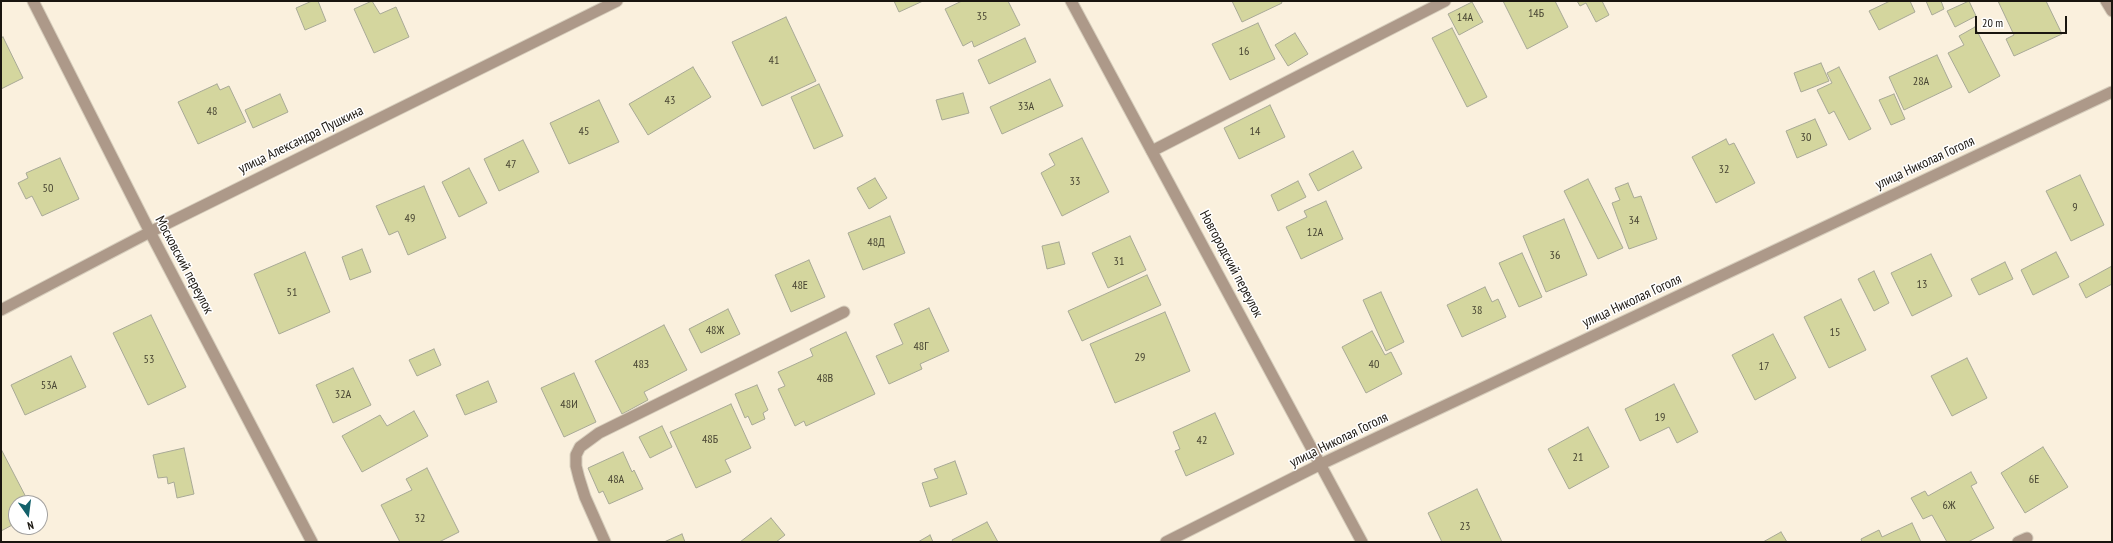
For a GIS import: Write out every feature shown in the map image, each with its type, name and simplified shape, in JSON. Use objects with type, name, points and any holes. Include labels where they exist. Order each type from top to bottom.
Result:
[{"type":"street","name":"Московский переулок","points":[[33,1],[150,232],[312,542]]},
{"type":"street","name":"улица Александра Пушкина","points":[[1,310],[150,232],[617,1]]},
{"type":"street","name":"Новгородский переулок","points":[[1071,1],[1362,542]]},
{"type":"street","points":[[1152,150],[1444,1]]},
{"type":"street","points":[[2106,1],[2112,12]]},
{"type":"street","name":"улица Николая Гоголя","points":[[1166,542],[1321,464],[2112,92]]},
{"type":"street","points":[[605,542],[585,498],[576,466],[576,455],[586,441],[844,312]]},
{"type":"building","points":[[312,1],[318,1],[326,21],[305,30],[296,8]]},
{"type":"building","points":[[372,1],[380,14],[396,7],[409,37],[374,53],[354,9]]},
{"type":"building","points":[[894,1],[923,1],[899,12]]},
{"type":"building","points":[[962,1],[1008,1],[1020,25],[974,47],[972,41],[963,46],[945,9]]},
{"type":"building","points":[[1232,1],[1281,1],[1282,3],[1242,22]]},
{"type":"building","points":[[1503,1],[1555,1],[1568,27],[1527,49]]},
{"type":"building","points":[[1577,1],[1602,1],[1609,15],[1596,22],[1586,3],[1580,6]]},
{"type":"building","points":[[1890,1],[1910,1],[1915,12],[1879,30],[1869,11]]},
{"type":"building","points":[[1926,1],[1941,1],[1944,9],[1932,15]]},
{"type":"building","points":[[1969,1],[1976,16],[1955,27],[1947,11]]},
{"type":"building","points":[[1998,1],[2046,1],[2062,34],[2014,56],[2006,39],[2014,35]]},
{"type":"building","points":[[1472,2],[1483,22],[1459,35],[1448,14]]},
{"type":"building","points":[[786,17],[816,81],[762,106],[732,42]]},
{"type":"building","points":[[1258,23],[1275,59],[1230,80],[1212,44]]},
{"type":"building","points":[[1975,27],[2000,76],[1969,93],[1948,53],[1964,45],[1959,36]]},
{"type":"building","points":[[1452,28],[1487,97],[1467,107],[1432,38]]},
{"type":"building","points":[[1295,33],[1308,54],[1288,66],[1275,45]]},
{"type":"building","points":[[3,37],[23,78],[1,89],[1,38]]},
{"type":"building","points":[[1025,38],[1036,62],[989,84],[978,60]]},
{"type":"building","points":[[1937,55],[1952,87],[1904,110],[1889,77]]},
{"type":"building","points":[[1821,63],[1829,81],[1801,92],[1794,73]]},
{"type":"building","points":[[693,67],[711,97],[648,135],[629,104]]},
{"type":"building","points":[[1839,67],[1871,129],[1849,140],[1834,111],[1829,114],[1817,90],[1832,83],[1827,73]]},
{"type":"building","points":[[1050,79],[1063,106],[1002,134],[990,107]]},
{"type":"building","points":[[217,84],[220,90],[229,86],[246,122],[198,144],[178,102]]},
{"type":"building","points":[[819,84],[843,136],[814,149],[791,97]]},
{"type":"building","points":[[963,93],[969,113],[942,120],[936,100]]},
{"type":"building","points":[[280,94],[288,112],[253,128],[245,110]]},
{"type":"building","points":[[1894,94],[1905,119],[1891,125],[1879,100]]},
{"type":"building","points":[[599,100],[619,142],[569,164],[550,123]]},
{"type":"building","points":[[1270,105],[1285,137],[1239,159],[1224,128]]},
{"type":"building","points":[[1815,119],[1827,145],[1797,158],[1786,131]]},
{"type":"building","points":[[1082,138],[1109,192],[1062,216],[1041,173],[1055,165],[1049,154]]},
{"type":"building","points":[[1726,139],[1729,145],[1734,143],[1755,183],[1716,203],[1692,157]]},
{"type":"building","points":[[523,140],[539,172],[499,191],[484,159]]},
{"type":"building","points":[[1353,151],[1362,168],[1318,191],[1309,174]]},
{"type":"building","points":[[60,158],[79,199],[42,216],[32,196],[26,199],[18,183],[28,178],[26,173]]},
{"type":"building","points":[[469,168],[487,203],[459,217],[442,182]]},
{"type":"building","points":[[2080,175],[2104,225],[2071,241],[2046,191]]},
{"type":"building","points":[[875,178],[887,198],[869,209],[857,188]]},
{"type":"building","points":[[1588,179],[1623,248],[1598,259],[1564,191]]},
{"type":"building","points":[[1298,181],[1306,197],[1278,211],[1271,195]]},
{"type":"building","points":[[1628,183],[1634,198],[1641,196],[1657,239],[1629,249],[1612,203],[1620,200],[1615,188]]},
{"type":"building","points":[[424,186],[446,238],[408,255],[398,231],[389,235],[376,206]]},
{"type":"building","points":[[1326,201],[1343,239],[1301,259],[1286,227],[1307,217],[1304,211]]},
{"type":"building","points":[[890,216],[905,253],[863,270],[848,233]]},
{"type":"building","points":[[1564,219],[1587,275],[1546,292],[1523,236]]},
{"type":"building","points":[[1130,236],[1146,270],[1108,288],[1092,253]]},
{"type":"building","points":[[1059,242],[1065,264],[1047,269],[1042,246]]},
{"type":"building","points":[[362,249],[371,272],[350,280],[342,257]]},
{"type":"building","points":[[305,252],[330,312],[279,334],[254,274]]},
{"type":"building","points":[[2056,252],[2069,277],[2033,295],[2021,270]]},
{"type":"building","points":[[1522,253],[1542,297],[1519,307],[1499,263]]},
{"type":"building","points":[[1931,254],[1952,296],[1912,316],[1891,273]]},
{"type":"building","points":[[809,260],[825,297],[791,312],[775,275]]},
{"type":"building","points":[[2005,262],[2013,279],[1979,295],[1971,279]]},
{"type":"building","points":[[2112,266],[2112,284],[2086,298],[2079,284]]},
{"type":"building","points":[[1874,271],[1889,303],[1874,311],[1858,279]]},
{"type":"building","points":[[1147,275],[1161,305],[1082,341],[1068,311]]},
{"type":"building","points":[[1485,287],[1492,302],[1498,299],[1506,317],[1462,337],[1447,305]]},
{"type":"building","points":[[1381,292],[1404,342],[1386,351],[1363,300]]},
{"type":"building","points":[[1841,299],[1866,350],[1829,368],[1804,317]]},
{"type":"building","points":[[929,308],[949,351],[920,364],[922,369],[889,384],[876,356],[903,344],[894,324]]},
{"type":"building","points":[[728,309],[740,334],[701,353],[689,329]]},
{"type":"building","points":[[1165,312],[1190,371],[1115,403],[1090,344]]},
{"type":"building","points":[[151,315],[186,387],[148,405],[113,333]]},
{"type":"building","points":[[664,325],[687,370],[644,392],[648,400],[622,414],[595,361]]},
{"type":"building","points":[[1372,331],[1385,355],[1391,352],[1402,374],[1366,393],[1342,347]]},
{"type":"building","points":[[846,332],[875,394],[806,426],[804,421],[795,426],[778,389],[785,386],[778,372],[813,356],[810,349]]},
{"type":"building","points":[[1773,334],[1796,378],[1755,400],[1732,355]]},
{"type":"building","points":[[434,349],[441,365],[417,376],[409,360]]},
{"type":"building","points":[[71,356],[86,387],[25,415],[11,385]]},
{"type":"building","points":[[1967,358],[1987,398],[1952,416],[1931,376]]},
{"type":"building","points":[[353,368],[371,405],[333,423],[316,385]]},
{"type":"building","points":[[574,373],[596,422],[564,437],[541,388]]},
{"type":"building","points":[[488,381],[497,402],[465,415],[456,395]]},
{"type":"building","points":[[1674,384],[1698,432],[1677,443],[1669,427],[1640,441],[1625,409]]},
{"type":"building","points":[[757,385],[768,410],[763,413],[765,419],[752,425],[748,416],[745,418],[735,394]]},
{"type":"building","points":[[731,404],[751,448],[725,460],[731,472],[696,488],[670,432]]},
{"type":"building","points":[[414,411],[428,436],[362,472],[342,436],[380,415],[387,426]]},
{"type":"building","points":[[1215,413],[1234,454],[1186,476],[1175,451],[1180,449],[1173,432]]},
{"type":"building","points":[[662,426],[672,447],[650,458],[639,437]]},
{"type":"building","points":[[1588,427],[1609,467],[1569,489],[1548,449]]},
{"type":"building","points":[[2043,447],[2068,487],[2025,513],[2001,473]]},
{"type":"building","points":[[184,448],[194,494],[177,498],[174,482],[168,484],[167,477],[158,478],[153,455]]},
{"type":"building","points":[[1,449],[25,495],[8,495],[8,527],[1,531]]},
{"type":"building","points":[[623,452],[632,472],[634,470],[643,489],[609,504],[603,491],[599,493],[588,468]]},
{"type":"building","points":[[955,461],[967,494],[930,507],[922,483],[938,478],[934,469]]},
{"type":"building","points":[[427,468],[459,532],[439,542],[400,542],[381,505],[412,490],[406,479]]},
{"type":"building","points":[[1971,472],[1977,483],[1971,486],[1994,528],[1968,542],[1947,542],[1932,515],[1923,519],[1911,498],[1925,491],[1928,496]]},
{"type":"building","points":[[1477,489],[1502,542],[1442,542],[1428,513]]},
{"type":"building","points":[[771,518],[785,535],[776,542],[740,542]]},
{"type":"building","points":[[987,522],[998,542],[953,542],[952,540]]},
{"type":"building","points":[[1912,523],[1921,542],[1862,542],[1861,539],[1879,530],[1882,537]]},
{"type":"building","points":[[1781,532],[1787,542],[1763,542]]},
{"type":"building","points":[[682,534],[685,542],[664,542]]},
{"type":"building","points":[[930,535],[933,542],[918,542]]}]
